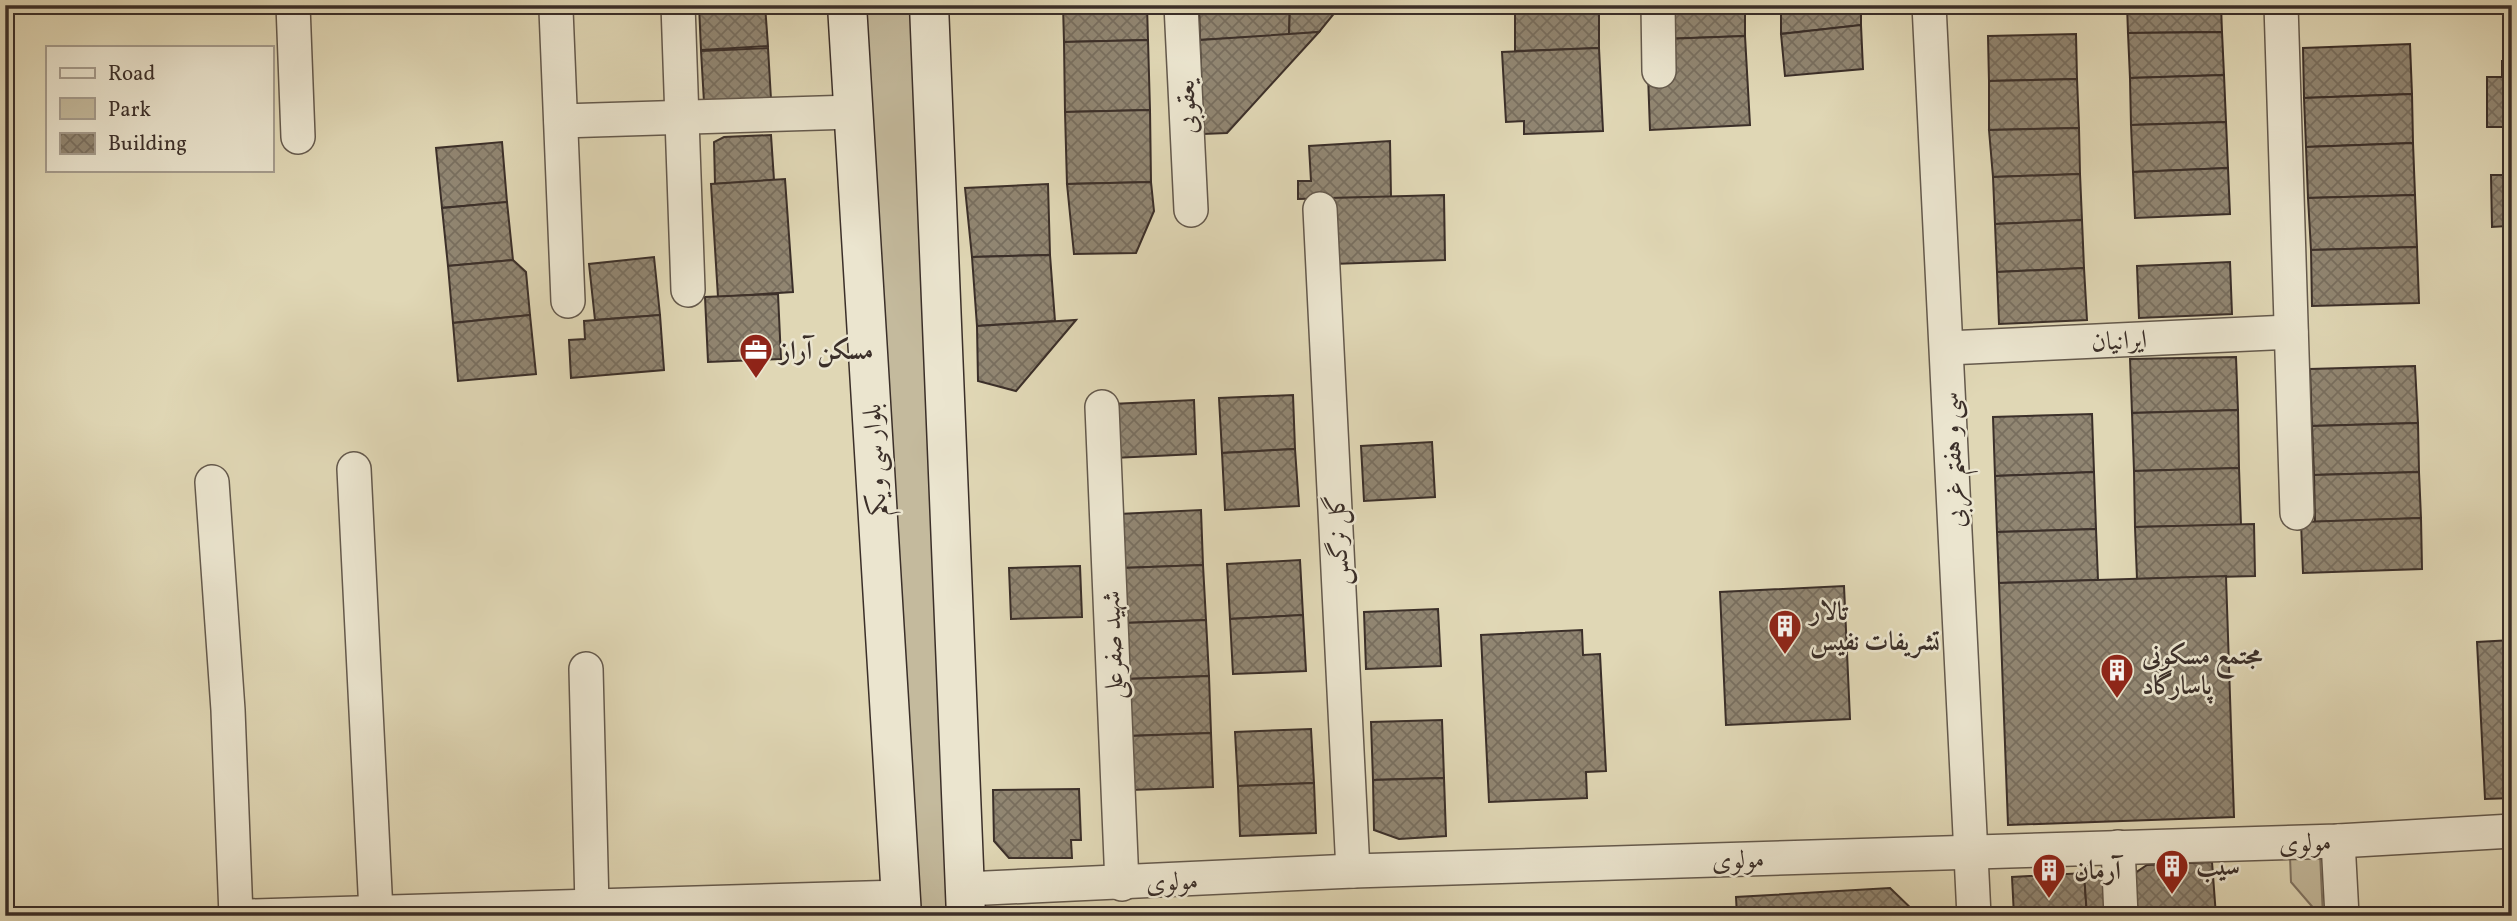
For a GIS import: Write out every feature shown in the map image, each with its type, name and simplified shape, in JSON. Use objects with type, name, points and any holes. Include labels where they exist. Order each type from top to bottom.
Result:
[{"type":"main road","name":"بلوار سی و یکم","points":[[847,5],[901,906]]},
{"type":"main road","points":[[929,5],[966,903]]},
{"type":"street","points":[[293,5],[298,137]]},
{"type":"street","points":[[678,5],[688,290]]},
{"type":"street","name":"یعقوبی","points":[[1181,5],[1191,209]]},
{"type":"street","points":[[1658,5],[1659,71]]},
{"type":"street","name":"سی و هفتم غربی","points":[[1929,5],[1974,916]]},
{"type":"street","points":[[2281,5],[2297,513]]},
{"type":"street","points":[[556,10],[568,301]]},
{"type":"street","points":[[561,121],[853,112]]},
{"type":"street","name":"گل نرگس","points":[[1320,209],[1353,871]]},
{"type":"street","name":"ایرانیان","points":[[1947,348],[2291,332]]},
{"type":"street","name":"شهید صفرعلی","points":[[1102,407],[1122,884]]},
{"type":"street","points":[[354,469],[376,912]]},
{"type":"street","points":[[212,482],[228,710],[236,916]]},
{"type":"street","points":[[586,669],[592,906]]},
{"type":"street","name":"مولوی","points":[[966,903],[1122,884],[1353,871],[2338,841],[2512,831]]},
{"type":"street","points":[[2338,841],[2342,916]]},
{"type":"street","points":[[2118,847],[2121,916]]},
{"type":"street","points":[[251,916],[592,906],[901,906]]},
{"type":"green space","points":[[856,5],[917,5],[960,916],[908,916]]},
{"type":"green space","points":[[2320,854],[2323,916],[2317,916],[2316,911],[2291,882],[2290,857]]},
{"type":"building","points":[[699,5],[765,5],[768,46],[701,50]]},
{"type":"building","points":[[1063,5],[1147,5],[1148,40],[1064,42]]},
{"type":"building","points":[[1199,5],[1290,5],[1289,35],[1200,40]]},
{"type":"building","points":[[1290,5],[1341,5],[1319,32],[1289,35]]},
{"type":"building","points":[[1515,5],[1599,5],[1599,48],[1515,51]]},
{"type":"building","points":[[1663,5],[1745,5],[1745,36],[1664,39]]},
{"type":"building","points":[[1781,5],[1861,5],[1861,25],[1781,34]]},
{"type":"building","points":[[2127,5],[2221,5],[2222,32],[2128,33]]},
{"type":"building","points":[[1861,25],[1863,69],[1785,76],[1781,34]]},
{"type":"building","points":[[1319,32],[1227,133],[1203,134],[1200,40]]},
{"type":"building","points":[[2222,32],[2224,75],[2130,78],[2128,33]]},
{"type":"building","points":[[2076,34],[2077,79],[1989,81],[1988,36]]},
{"type":"building","points":[[1745,36],[1750,125],[1650,130],[1648,75],[1664,39]]},
{"type":"building","points":[[1148,40],[1150,110],[1065,112],[1064,42]]},
{"type":"building","points":[[2410,44],[2412,94],[2304,98],[2303,48]]},
{"type":"building","points":[[768,48],[771,99],[704,102],[701,51]]},
{"type":"building","points":[[1599,48],[1603,131],[1524,134],[1524,121],[1506,122],[1502,52]]},
{"type":"building","points":[[2502,61],[2512,61],[2512,252],[2507,252],[2507,226],[2492,227],[2491,175],[2503,175],[2503,127],[2487,127],[2487,77],[2502,77]]},
{"type":"building","points":[[2224,75],[2226,122],[2131,125],[2130,78]]},
{"type":"building","points":[[2077,79],[2079,128],[1989,130],[1989,81]]},
{"type":"building","points":[[2412,94],[2413,143],[2306,147],[2304,98]]},
{"type":"building","points":[[1150,110],[1151,182],[1067,184],[1065,112]]},
{"type":"building","points":[[2226,122],[2228,168],[2133,172],[2131,125]]},
{"type":"building","points":[[2079,128],[2080,174],[1993,177],[1989,130]]},
{"type":"building","points":[[771,135],[774,180],[715,184],[714,142],[724,137]]},
{"type":"building","points":[[1390,141],[1391,197],[1298,199],[1298,181],[1311,181],[1309,146]]},
{"type":"building","points":[[502,142],[507,202],[442,208],[436,148]]},
{"type":"building","points":[[2413,143],[2415,195],[2308,198],[2306,147]]},
{"type":"building","points":[[2228,168],[2230,214],[2135,218],[2133,172]]},
{"type":"building","points":[[2080,174],[2082,220],[1995,224],[1993,177]]},
{"type":"building","points":[[785,179],[793,292],[718,297],[711,184]]},
{"type":"building","points":[[1151,182],[1154,211],[1136,253],[1074,254],[1067,184]]},
{"type":"building","points":[[1048,184],[1050,255],[972,257],[965,188]]},
{"type":"building","points":[[1444,195],[1445,260],[1333,264],[1330,198]]},
{"type":"building","points":[[2415,195],[2417,247],[2311,250],[2308,198]]},
{"type":"building","points":[[507,202],[513,260],[448,266],[442,208]]},
{"type":"building","points":[[2082,220],[2084,268],[1997,272],[1995,224]]},
{"type":"building","points":[[2417,247],[2419,303],[2312,306],[2311,250]]},
{"type":"building","points":[[1050,255],[1055,321],[977,326],[972,257]]},
{"type":"building","points":[[654,257],[660,315],[595,320],[589,264]]},
{"type":"building","points":[[513,260],[526,272],[530,315],[453,323],[448,266]]},
{"type":"building","points":[[2230,262],[2232,314],[2139,318],[2137,266]]},
{"type":"building","points":[[2084,268],[2087,320],[1999,324],[1997,272]]},
{"type":"building","points":[[778,294],[781,359],[708,362],[705,297]]},
{"type":"building","points":[[530,315],[536,374],[458,381],[453,323]]},
{"type":"building","points":[[660,315],[664,370],[571,378],[569,340],[585,339],[584,321]]},
{"type":"building","points":[[1076,320],[1016,391],[978,381],[977,326]]},
{"type":"building","points":[[2236,357],[2238,410],[2132,413],[2130,359]]},
{"type":"building","points":[[2415,366],[2418,423],[2312,426],[2310,369]]},
{"type":"building","points":[[1293,395],[1295,449],[1222,453],[1219,398]]},
{"type":"building","points":[[1194,400],[1196,454],[1114,458],[1112,404]]},
{"type":"building","points":[[2238,410],[2239,468],[2134,471],[2132,413]]},
{"type":"building","points":[[2092,414],[2094,472],[1995,476],[1993,417]]},
{"type":"building","points":[[2418,423],[2419,472],[2314,475],[2312,426]]},
{"type":"building","points":[[1432,442],[1435,497],[1364,501],[1361,446]]},
{"type":"building","points":[[1295,449],[1299,506],[1225,510],[1222,453]]},
{"type":"building","points":[[2239,468],[2241,525],[2135,527],[2134,471]]},
{"type":"building","points":[[2094,472],[2096,529],[1997,532],[1995,476]]},
{"type":"building","points":[[2419,472],[2421,518],[2315,522],[2314,475]]},
{"type":"building","points":[[1201,510],[1203,565],[1122,568],[1119,514]]},
{"type":"building","points":[[2421,518],[2422,569],[2303,573],[2301,522]]},
{"type":"building","points":[[2254,524],[2255,576],[2137,579],[2135,527]]},
{"type":"building","points":[[2096,529],[2098,580],[1999,583],[1997,532]]},
{"type":"building","points":[[1300,560],[1303,615],[1230,619],[1227,564]]},
{"type":"building","points":[[1203,565],[1206,620],[1124,623],[1122,568]]},
{"type":"building","points":[[1080,566],[1082,617],[1011,619],[1009,568]]},
{"type":"building","name":"مجتمع مسکونی پاسارگاد","points":[[2226,576],[2234,817],[2008,825],[1999,583]]},
{"type":"building","name":"تالار تشریفات نفیس","points":[[1844,586],[1850,719],[1726,725],[1720,592]]},
{"type":"building","points":[[1438,609],[1441,666],[1366,669],[1364,612]]},
{"type":"building","points":[[1303,615],[1306,671],[1233,674],[1230,619]]},
{"type":"building","points":[[1206,620],[1209,676],[1127,679],[1124,623]]},
{"type":"building","points":[[1582,630],[1583,655],[1600,654],[1606,771],[1586,772],[1587,798],[1489,802],[1481,635]]},
{"type":"building","points":[[2512,640],[2512,798],[2485,799],[2477,642]]},
{"type":"building","points":[[1209,676],[1211,733],[1129,736],[1127,679]]},
{"type":"building","points":[[1442,720],[1444,778],[1373,780],[1371,722]]},
{"type":"building","points":[[1311,729],[1314,783],[1238,786],[1235,732]]},
{"type":"building","points":[[1211,733],[1213,787],[1131,790],[1129,736]]},
{"type":"building","points":[[1444,778],[1446,836],[1399,839],[1374,830],[1373,780]]},
{"type":"building","points":[[1314,783],[1316,833],[1240,836],[1238,786]]},
{"type":"building","points":[[1079,789],[1081,840],[1071,840],[1072,858],[1009,858],[994,841],[993,790]]},
{"type":"building","name":"سیب","points":[[2212,862],[2216,916],[2131,916],[2129,877],[2147,865]]},
{"type":"building","name":"آرمان","points":[[2084,873],[2087,916],[2014,916],[2012,877]]},
{"type":"building","points":[[2084,873],[2108,879],[2110,916],[2087,916]]},
{"type":"building","points":[[1890,888],[1919,916],[1737,916],[1736,897]]},
{"type":"place","name":"مسکن آراز","points":[[756,380]]},
{"type":"place","name":"تالار تشریفات نفیس","points":[[1785,656]]},
{"type":"place","name":"مجتمع مسکونی پاسارگاد","points":[[2117,700]]},
{"type":"place","name":"سیب","points":[[2172,896]]},
{"type":"place","name":"آرمان","points":[[2049,900]]}]
